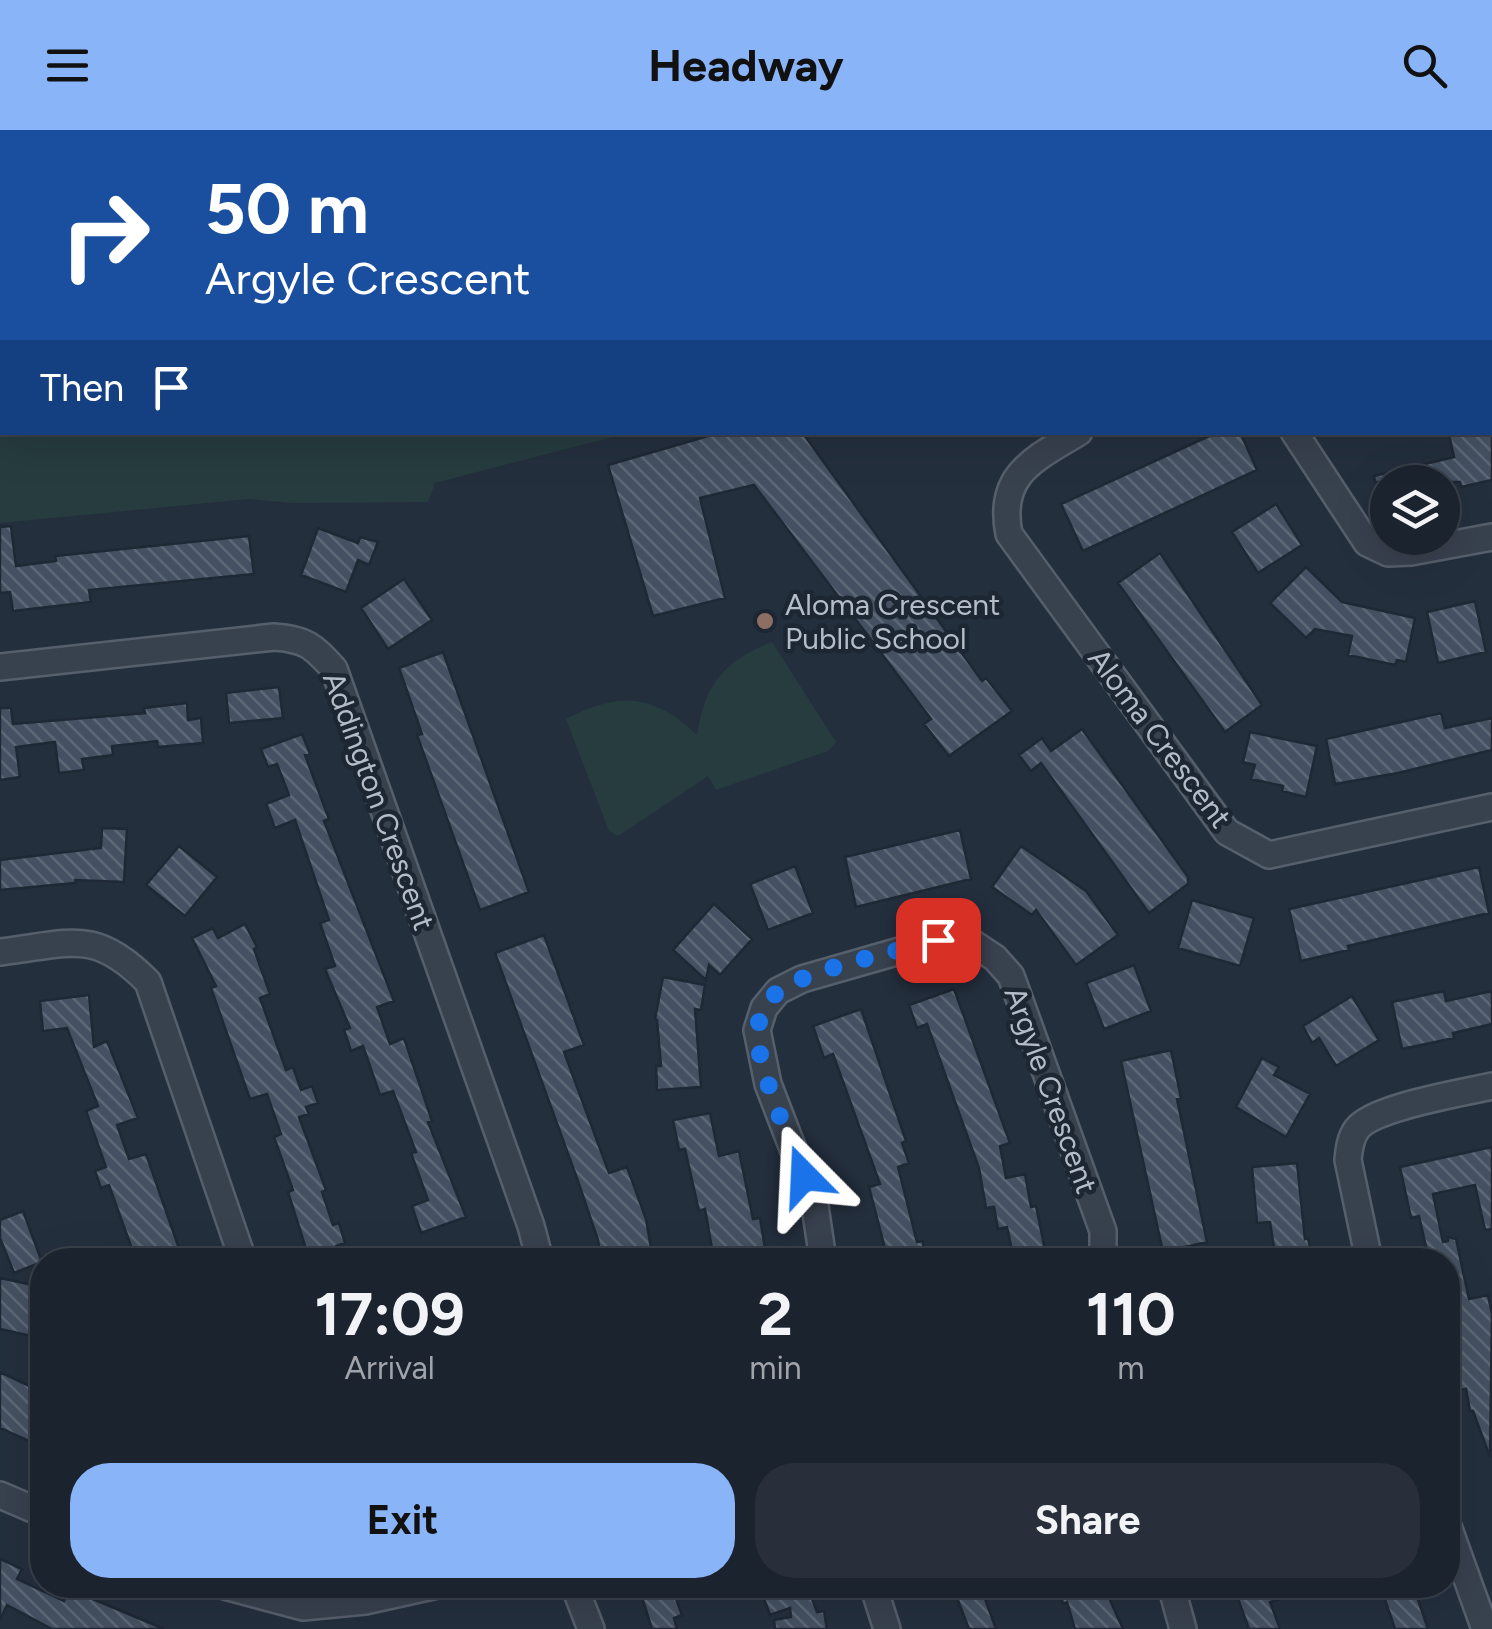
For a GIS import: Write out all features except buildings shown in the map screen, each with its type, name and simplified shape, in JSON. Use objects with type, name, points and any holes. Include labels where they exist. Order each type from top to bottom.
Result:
[{"type":"street","name":"Aloma Crescent","points":[[1074,435],[1027,465],[1014,478],[1005,516],[1009,534],[1227,832],[1269,856],[1492,807]]},
{"type":"street","points":[[1296,435],[1368,543],[1388,552],[1412,552],[1492,536]]},
{"type":"street","name":"Addington Crescent","points":[[0,667],[274,636],[300,639],[334,669],[537,1248]]},
{"type":"street","name":"Argyle Crescent","points":[[821,1248],[816,1206],[768,1084],[757,1030],[764,1008],[778,991],[802,979],[938,940],[974,944],[996,958],[1010,976],[1102,1231],[1103,1248]]},
{"type":"street","points":[[0,952],[81,942],[105,947],[127,960],[148,982],[240,1248]]},
{"type":"street","points":[[1366,1248],[1348,1160],[1358,1128],[1411,1104],[1492,1086]]},
{"type":"street","points":[[0,1495],[30,1508]]},
{"type":"street","points":[[1460,1559],[1485,1629]]},
{"type":"street","points":[[267,1598],[303,1608],[378,1598]]},
{"type":"street","points":[[579,1598],[591,1629]]},
{"type":"street","points":[[878,1598],[888,1629]]},
{"type":"street","points":[[1174,1598],[1182,1629]]},
{"type":"green space","points":[[0,435],[620,435],[435,483],[428,502],[291,503],[249,499],[0,523]]},
{"type":"green space","points":[[772,642],[836,742],[828,751],[716,790],[708,776],[618,836],[609,831],[566,719],[602,704],[635,701],[666,711],[697,735],[705,702],[720,676],[741,657]]},
{"type":"place","name":"Aloma Crescent Public School","points":[[765,621]]},
{"type":"route","points":[[804,1176],[768,1084],[757,1030],[764,1008],[778,991],[802,979],[938,940]]}]
